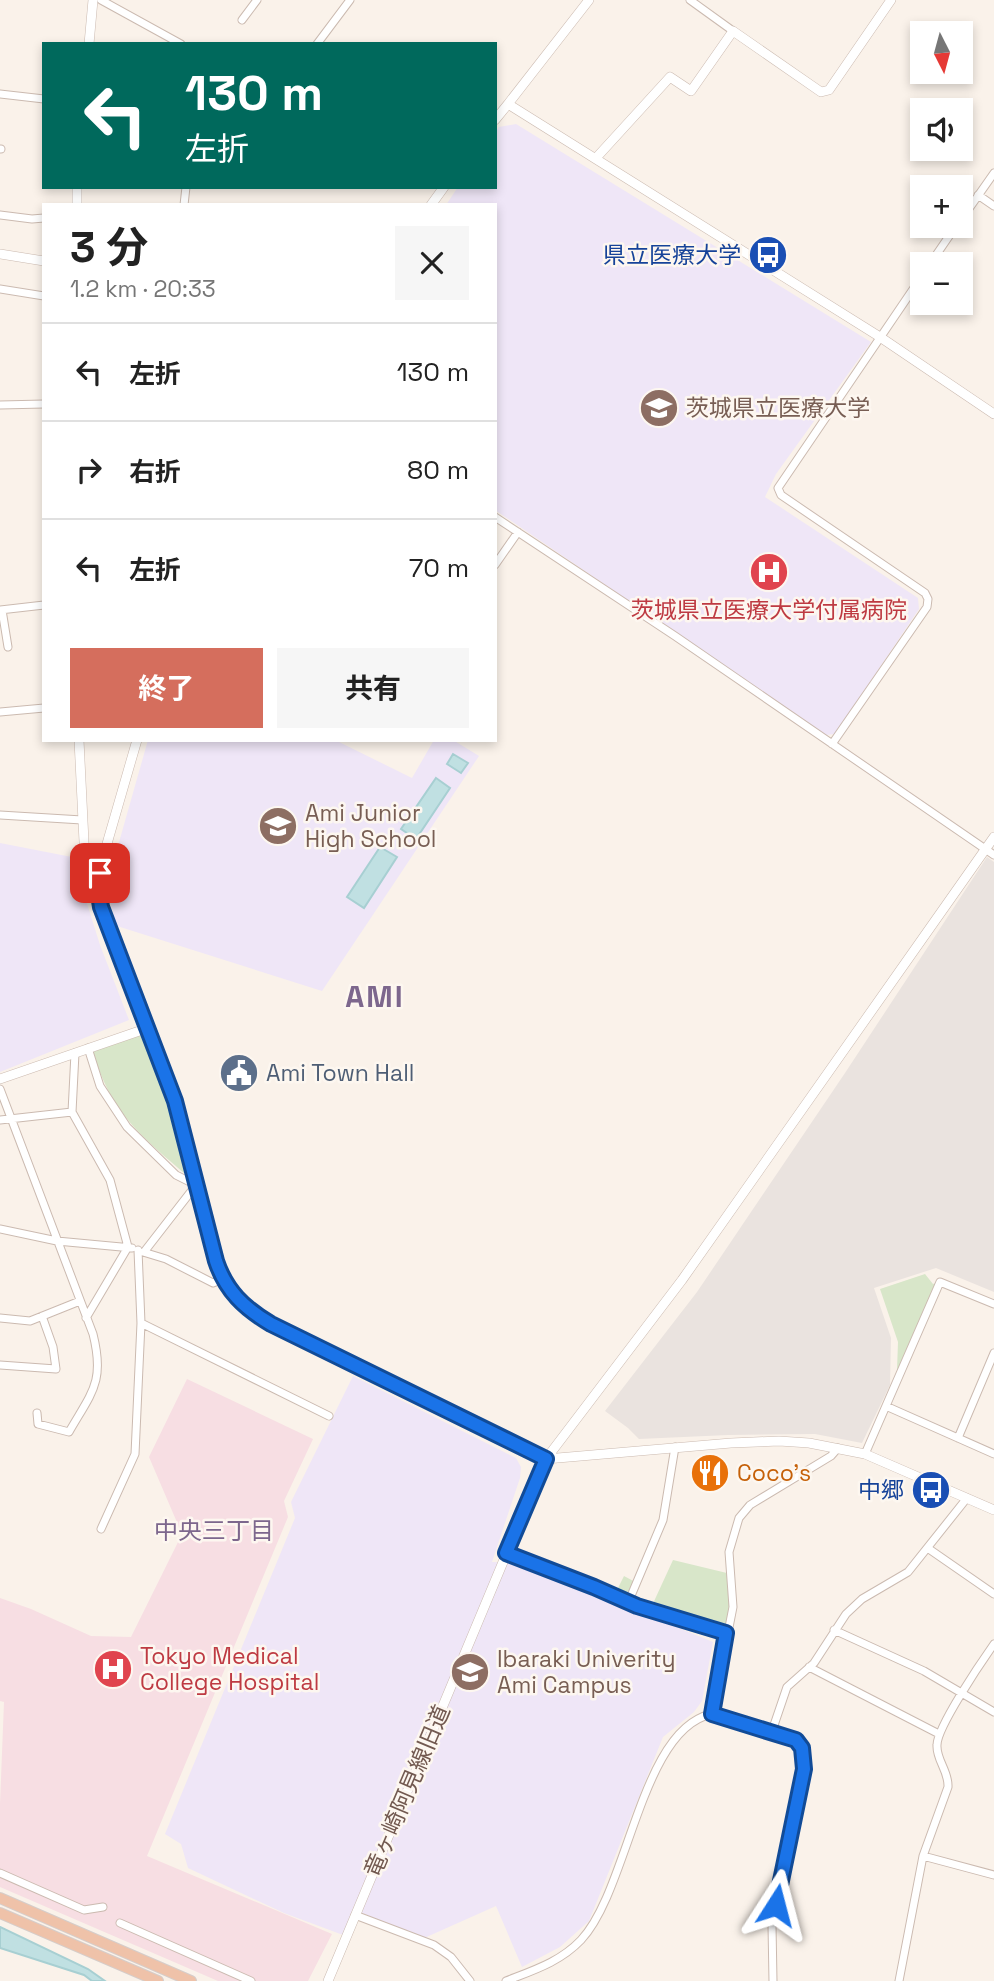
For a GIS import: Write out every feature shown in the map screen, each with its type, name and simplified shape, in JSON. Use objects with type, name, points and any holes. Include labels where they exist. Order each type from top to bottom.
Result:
[{"type":"highway","points":[[0,1898],[191,1981]]},
{"type":"highway","points":[[0,1913],[158,1981]]},
{"type":"street","points":[[89,42],[93,0]]},
{"type":"street","points":[[101,0],[177,42]]},
{"type":"street","points":[[242,20],[257,0]]},
{"type":"street","points":[[318,42],[350,0]]},
{"type":"street","points":[[497,118],[589,0]]},
{"type":"street","points":[[690,0],[821,92],[829,90],[891,0]]},
{"type":"street","points":[[596,158],[670,77],[691,91],[733,31]]},
{"type":"street","points":[[0,94],[42,99]]},
{"type":"street","points":[[508,104],[880,337],[994,414]]},
{"type":"street","points":[[973,202],[994,173]]},
{"type":"street","points":[[978,195],[994,206]]},
{"type":"street","points":[[0,215],[42,218]]},
{"type":"street","points":[[0,254],[42,261]]},
{"type":"street","points":[[0,289],[42,296]]},
{"type":"street","points":[[832,744],[927,607],[928,599],[925,593],[781,495],[778,488],[910,293]]},
{"type":"street","points":[[0,405],[42,404]]},
{"type":"street","points":[[497,518],[675,636],[990,852]]},
{"type":"street","points":[[497,562],[518,532]]},
{"type":"street","points":[[8,647],[1,610],[42,605]]},
{"type":"street","points":[[0,712],[42,708]]},
{"type":"street","points":[[79,742],[85,862],[88,869],[100,873]]},
{"type":"street","points":[[136,742],[100,873],[98,888],[101,907],[175,1101],[222,1279],[241,1302],[271,1324],[546,1459],[779,1441],[865,1454],[994,1510]]},
{"type":"street","points":[[0,815],[82,820]]},
{"type":"street","name":"竜ヶ崎阿見線旧道","points":[[328,1981],[546,1459],[682,1280],[990,852],[994,837]]},
{"type":"street","points":[[0,1079],[148,1028]]},
{"type":"street","points":[[88,1048],[100,1086],[127,1127],[176,1175],[196,1185]]},
{"type":"street","points":[[75,1052],[72,1112],[110,1181],[128,1247],[86,1318]]},
{"type":"street","points":[[0,1089],[13,1118],[99,1356],[98,1378],[93,1391],[69,1432],[38,1424],[37,1413]]},
{"type":"street","points":[[0,1120],[72,1112]]},
{"type":"street","points":[[101,1529],[135,1454],[141,1323],[141,1251],[196,1185]]},
{"type":"street","points":[[0,1229],[57,1241],[128,1247],[166,1259],[213,1283],[222,1279]]},
{"type":"street","points":[[865,1454],[888,1407],[940,1282],[994,1304]]},
{"type":"street","points":[[0,1318],[30,1321],[80,1301]]},
{"type":"street","points":[[0,1365],[56,1369],[53,1346],[42,1316]]},
{"type":"street","points":[[141,1323],[329,1416]]},
{"type":"street","points":[[958,1438],[994,1353]]},
{"type":"street","points":[[888,1407],[994,1454]]},
{"type":"street","points":[[628,1603],[663,1520],[675,1447]]},
{"type":"street","points":[[712,1714],[733,1607],[729,1552],[739,1518],[750,1505],[831,1457],[838,1448]]},
{"type":"street","points":[[772,1731],[787,1687],[809,1667],[846,1614],[862,1599],[908,1572],[967,1498]]},
{"type":"street","points":[[929,1549],[994,1594]]},
{"type":"street","points":[[506,1553],[628,1603],[726,1633]]},
{"type":"street","points":[[834,1630],[924,1671],[994,1712]]},
{"type":"street","points":[[899,1981],[923,1856],[948,1787],[937,1745],[939,1734],[962,1692],[994,1644]]},
{"type":"street","points":[[809,1667],[939,1734]]},
{"type":"street","points":[[506,1981],[562,1957],[582,1939],[608,1896],[640,1805],[664,1754],[699,1716],[712,1714],[796,1740],[802,1748],[804,1769],[772,1925],[773,1981]]},
{"type":"street","points":[[923,1856],[994,1875]]},
{"type":"street","points":[[0,1873],[83,1910],[103,1907]]},
{"type":"street","points":[[355,1915],[433,1945],[451,1957],[470,1981]]},
{"type":"street","points":[[120,1923],[251,1981]]},
{"type":"shaded area","name":"茨城県立医療大学","points":[[516,124],[871,342],[776,474],[765,497],[918,598],[919,609],[835,734],[826,735],[497,511],[497,203],[447,203],[457,189],[497,189],[499,127]]},
{"type":"shaded area","name":"Ami Junior High School","points":[[147,742],[339,742],[412,778],[433,742],[456,742],[479,756],[322,991],[117,926],[108,895],[110,874]]},
{"type":"shaded area","points":[[0,843],[77,858],[80,881],[100,945],[129,1020],[0,1072]]},
{"type":"shaded area","points":[[987,857],[994,862],[994,1292],[936,1268],[874,1288],[891,1338],[890,1385],[862,1443],[815,1434],[639,1439],[605,1411],[697,1292]]},
{"type":"shaded area","name":"Ibaraki Univerity Ami Campus","points":[[353,1376],[516,1458],[521,1467],[520,1478],[492,1562],[519,1563],[713,1642],[702,1701],[694,1712],[663,1737],[589,1921],[560,1947],[522,1967],[496,1906],[422,1939],[353,1909],[343,1935],[284,1913],[188,1868],[181,1844],[165,1834],[295,1518],[291,1502]]},
{"type":"shaded area","name":"Tokyo Medical College Hospital","points":[[187,1379],[313,1439],[284,1501],[288,1517],[147,1856],[332,1934],[308,1981],[218,1981],[0,1887],[4,1702],[0,1701],[0,1598],[91,1636],[131,1637],[182,1534],[149,1457]]},
{"type":"green space","points":[[147,1033],[190,1178],[130,1123],[109,1091],[93,1051]]},
{"type":"green space","points":[[925,1274],[933,1284],[939,1282],[902,1372],[897,1370],[898,1342],[880,1289]]},
{"type":"green space","points":[[673,1560],[731,1574],[733,1607],[726,1633],[650,1610]]},
{"type":"green space","points":[[624,1576],[637,1583],[628,1603],[614,1596]]},
{"type":"water","points":[[453,754],[468,763],[461,773],[447,764]]},
{"type":"water","points":[[436,778],[450,788],[416,839],[401,829]]},
{"type":"water","points":[[380,847],[397,857],[364,908],[347,897]]},
{"type":"water","points":[[0,1927],[88,1969],[105,1981],[92,1981],[84,1975],[0,1948]]},
{"type":"place","name":"県立医療大学","points":[[768,255]]},
{"type":"place","name":"茨城県立医療大学","points":[[659,408]]},
{"type":"place","name":"茨城県立医療大学付属病院","points":[[769,572]]},
{"type":"place","name":"Ami Junior High School","points":[[278,826]]},
{"type":"place","name":"Ami Town Hall","points":[[239,1073]]},
{"type":"place","name":"Coco's","points":[[710,1473]]},
{"type":"place","name":"中郷","points":[[931,1490]]},
{"type":"place","name":"Tokyo Medical College Hospital","points":[[113,1669]]},
{"type":"place","name":"Ibaraki Univerity Ami Campus","points":[[470,1672]]},
{"type":"district","name":"AMI","points":[[375,997]]},
{"type":"district","name":"中央三丁目","points":[[214,1531]]},
{"type":"route","points":[[100,873],[98,888],[101,907],[175,1101],[216,1261],[228,1289],[252,1312],[271,1324],[546,1459],[506,1553],[628,1603],[726,1633],[712,1714],[796,1740],[802,1748],[804,1769],[776,1905]]}]
